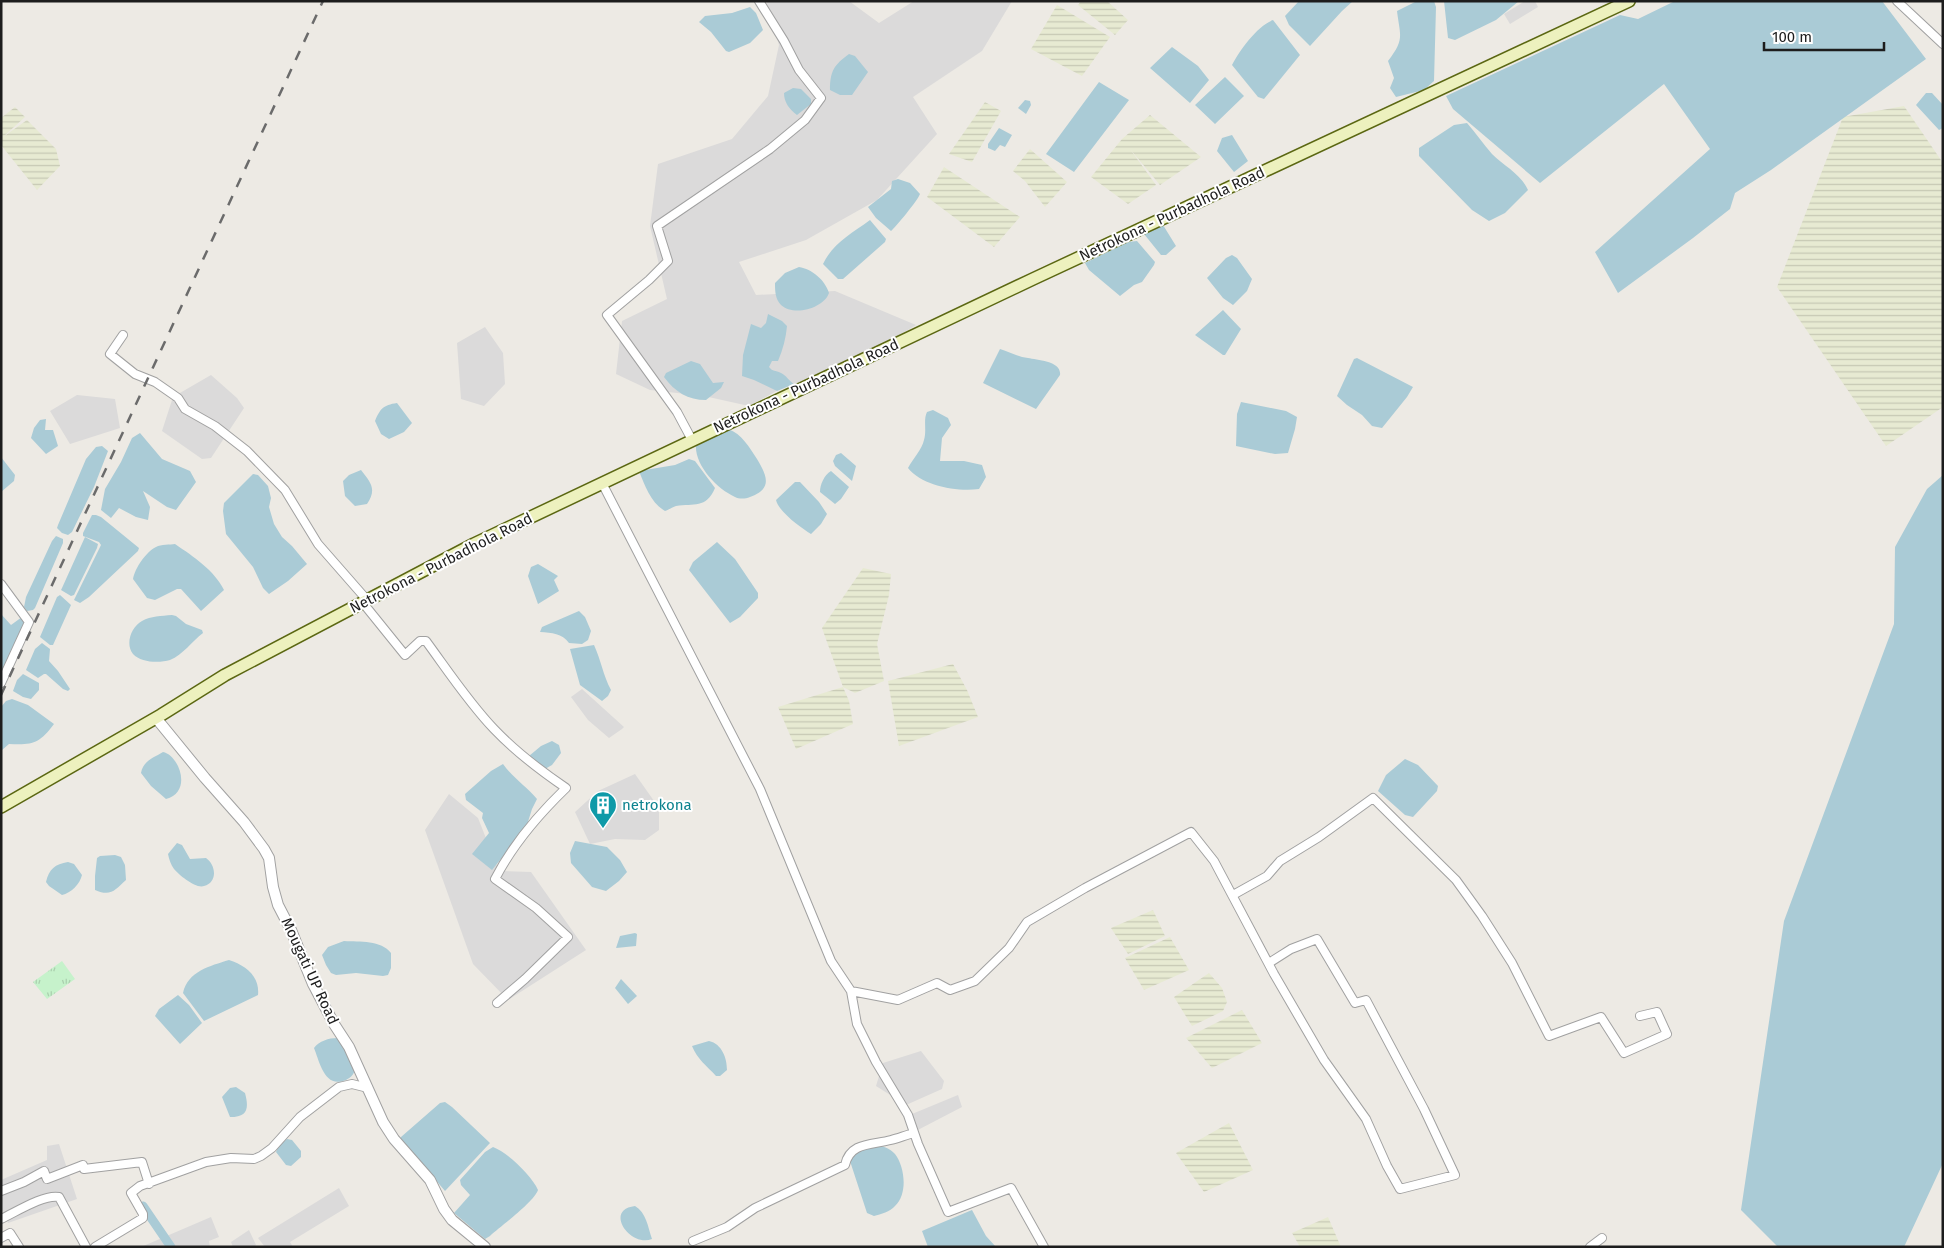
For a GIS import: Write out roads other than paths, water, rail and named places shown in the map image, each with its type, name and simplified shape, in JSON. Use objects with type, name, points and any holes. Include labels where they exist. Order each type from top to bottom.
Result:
[{"type":"main road","name":"Netrokona - Purbadhola Road","points":[[1,807],[225,676],[474,544],[1300,154],[1629,1]]},
{"type":"street","points":[[692,440],[677,412],[607,315],[649,280],[668,261],[657,226],[770,149],[805,120],[821,98],[799,70],[784,41],[759,1]]},
{"type":"street","points":[[1897,1],[1943,44]]},
{"type":"street","points":[[123,335],[110,354],[135,374],[155,382],[178,398],[185,409],[215,426],[247,451],[285,490],[318,544],[405,655],[420,641],[426,641],[494,729],[566,788],[545,807],[529,827],[505,860],[495,879],[536,908],[568,937],[497,1003]]},
{"type":"street","points":[[602,483],[760,790],[831,961],[851,991],[857,1024],[876,1062],[908,1115],[948,1212],[1011,1188],[1044,1247]]},
{"type":"street","points":[[1,584],[29,622],[1,683]]},
{"type":"street","name":"Mougati UP Road","points":[[156,718],[244,822],[264,849],[269,858],[278,905],[291,930],[312,984],[349,1047],[383,1122],[394,1139],[430,1180],[444,1209],[452,1220],[485,1247]]},
{"type":"street","points":[[1233,896],[1267,876],[1280,861],[1319,837],[1374,798],[1456,880],[1512,963],[1549,1036],[1601,1017],[1624,1052],[1667,1034],[1657,1012],[1640,1016]]},
{"type":"street","points":[[851,991],[898,1000],[937,983],[950,990],[975,981],[1009,948],[1027,922],[1085,888],[1191,832],[1214,861],[1269,963],[1324,1060],[1366,1119],[1387,1166],[1400,1189],[1455,1175],[1424,1109],[1366,1000],[1355,1003],[1317,939],[1291,949],[1269,963]]},
{"type":"street","points":[[96,1247],[143,1218],[143,1214],[131,1193],[140,1186],[211,1160],[231,1158],[254,1159],[261,1156],[272,1148],[300,1117],[339,1087],[352,1084],[368,1088]]},
{"type":"street","points":[[693,1240],[727,1228],[755,1208],[844,1165],[846,1156],[857,1147],[914,1133]]},
{"type":"street","points":[[1,1191],[24,1182],[44,1171],[47,1179],[83,1165],[84,1169],[142,1162],[148,1184]]},
{"type":"street","points":[[1,1219],[41,1200],[52,1196],[59,1197],[86,1247]]},
{"type":"street","points":[[1,1238],[10,1233],[19,1247]]},
{"type":"street","points":[[1590,1247],[1602,1238]]},
{"type":"water","points":[[1299,1],[1353,1],[1310,46],[1289,25],[1285,16]]},
{"type":"water","points":[[1417,1],[1434,1],[1436,7],[1434,81],[1424,90],[1396,97],[1390,88],[1394,78],[1388,61],[1397,47],[1400,37],[1397,11]]},
{"type":"water","points":[[1444,1],[1519,1],[1496,20],[1455,40],[1448,38]]},
{"type":"water","points":[[1675,1],[1882,1],[1926,59],[1771,170],[1735,193],[1730,209],[1618,293],[1595,252],[1710,149],[1664,84],[1540,183],[1453,109],[1446,96],[1620,15],[1638,19]]},
{"type":"water","points":[[750,7],[756,13],[763,30],[750,43],[729,52],[699,22],[705,16],[732,13]]},
{"type":"water","points":[[1273,20],[1300,55],[1264,99],[1258,97],[1232,65],[1255,33]]},
{"type":"water","points":[[1172,47],[1198,66],[1209,80],[1190,103],[1150,68]]},
{"type":"water","points":[[849,54],[855,56],[868,72],[852,95],[840,95],[830,90],[832,73],[836,65]]},
{"type":"water","points":[[1225,77],[1244,96],[1215,124],[1195,105]]},
{"type":"water","points":[[1099,82],[1129,100],[1074,172],[1046,154]]},
{"type":"water","points":[[793,88],[801,89],[811,99],[811,104],[797,115],[788,105],[784,96],[784,93]]},
{"type":"water","points":[[1926,93],[1932,93],[1943,105],[1943,128],[1939,130],[1916,105]]},
{"type":"water","points":[[1025,100],[1030,101],[1031,105],[1026,114],[1018,108]]},
{"type":"water","points":[[1467,123],[1492,154],[1517,175],[1528,190],[1505,213],[1489,221],[1472,210],[1419,156],[1419,148],[1454,125]]},
{"type":"water","points":[[999,128],[1012,135],[1005,147],[1000,145],[995,151],[988,148],[988,144]]},
{"type":"water","points":[[1232,135],[1248,161],[1234,172],[1217,151],[1222,138]]},
{"type":"water","points":[[898,179],[910,183],[920,194],[891,231],[876,218],[868,207],[891,189],[892,181]]},
{"type":"water","points":[[870,220],[886,239],[885,242],[843,279],[838,279],[823,264],[837,245]]},
{"type":"water","points":[[1163,225],[1176,246],[1166,255],[1161,255],[1144,234],[1157,226]]},
{"type":"water","points":[[1137,241],[1155,262],[1142,282],[1134,285],[1120,296],[1089,270],[1085,263],[1128,242]]},
{"type":"water","points":[[1232,255],[1237,258],[1252,279],[1247,291],[1233,305],[1223,298],[1207,278],[1226,258]]},
{"type":"water","points":[[799,267],[809,270],[817,276],[829,293],[815,307],[801,310],[787,309],[779,303],[775,283],[785,273]]},
{"type":"water","points":[[1223,310],[1241,329],[1225,355],[1195,335]]},
{"type":"water","points":[[768,314],[782,321],[787,326],[784,344],[778,361],[772,361],[769,367],[783,374],[794,384],[777,391],[742,376],[743,355],[751,324],[761,328],[766,323]]},
{"type":"water","points":[[1000,349],[1021,357],[1048,362],[1060,370],[1060,375],[1036,409],[983,383]]},
{"type":"water","points":[[1357,358],[1413,387],[1382,428],[1372,426],[1362,415],[1337,396],[1354,359]]},
{"type":"water","points":[[691,361],[700,364],[713,383],[724,382],[721,388],[706,400],[693,399],[682,394],[664,377],[666,373]]},
{"type":"water","points":[[1241,402],[1286,411],[1297,417],[1288,453],[1275,454],[1236,446],[1237,414]]},
{"type":"water","points":[[397,403],[412,423],[404,432],[389,439],[381,434],[375,421],[383,408]]},
{"type":"water","points":[[933,410],[948,418],[951,425],[942,438],[940,461],[964,461],[982,465],[986,477],[979,489],[961,490],[940,486],[922,479],[908,468],[923,443],[927,412]]},
{"type":"water","points":[[46,419],[45,430],[53,430],[58,446],[46,454],[31,438],[34,428],[40,420]]},
{"type":"water","points":[[728,429],[745,441],[765,476],[765,486],[762,490],[748,498],[737,498],[714,482],[703,468],[696,452],[696,444]]},
{"type":"water","points":[[140,433],[162,459],[190,471],[196,482],[176,510],[167,507],[143,491],[150,507],[148,520],[136,517],[119,508],[111,518],[101,510],[105,489],[121,462],[132,438]]},
{"type":"water","points":[[102,446],[108,451],[94,487],[72,532],[68,535],[62,533],[57,528],[86,459],[96,447]]},
{"type":"water","points":[[841,453],[856,466],[852,481],[835,466],[833,461],[836,455]]},
{"type":"water","points":[[1,457],[15,475],[14,481],[1,492]]},
{"type":"water","points":[[689,459],[695,461],[715,488],[708,499],[699,504],[676,506],[665,511],[652,499],[639,471],[675,465]]},
{"type":"water","points":[[361,470],[372,486],[372,494],[367,504],[355,506],[345,496],[343,481],[349,475]]},
{"type":"water","points":[[831,471],[849,487],[835,504],[820,492],[823,480]]},
{"type":"water","points":[[253,474],[258,475],[268,486],[271,498],[269,507],[274,524],[282,537],[307,564],[288,581],[269,594],[263,588],[253,567],[226,534],[223,511],[224,503]]},
{"type":"water","points":[[1943,475],[1943,1163],[1904,1247],[1778,1247],[1741,1210],[1784,921],[1894,624],[1895,547],[1927,489]]},
{"type":"water","points":[[795,482],[800,482],[819,502],[827,514],[821,524],[811,534],[785,514],[776,500]]},
{"type":"water","points":[[92,515],[101,517],[139,548],[89,597],[80,603],[74,600],[101,545],[99,542],[83,536]]},
{"type":"water","points":[[56,536],[63,539],[63,543],[35,608],[27,611],[24,607],[26,597]]},
{"type":"water","points":[[85,537],[98,544],[74,595],[71,596],[61,590]]},
{"type":"water","points":[[717,542],[735,559],[758,593],[758,598],[740,617],[730,623],[689,570],[693,562]]},
{"type":"water","points":[[175,544],[209,570],[224,590],[201,611],[181,589],[177,589],[155,600],[147,598],[133,579],[136,570],[152,549],[160,545]]},
{"type":"water","points":[[538,564],[558,576],[554,580],[559,591],[538,604],[528,576],[531,567]]},
{"type":"water","points":[[60,595],[71,605],[53,645],[50,645],[40,637],[57,597]]},
{"type":"water","points":[[579,611],[585,617],[591,631],[588,640],[582,644],[569,643],[560,635],[553,633],[540,632],[542,627]]},
{"type":"water","points":[[1,614],[11,625],[22,617],[25,623],[1,675]]},
{"type":"water","points":[[172,615],[186,624],[202,630],[203,633],[179,655],[170,660],[161,662],[136,657],[129,645],[130,636],[135,627],[149,618]]},
{"type":"water","points":[[42,643],[50,649],[49,661],[70,689],[68,691],[46,674],[38,678],[26,670],[35,649]]},
{"type":"water","points":[[594,645],[611,690],[602,701],[580,685],[570,649]]},
{"type":"water","points":[[23,674],[39,683],[39,690],[31,699],[13,691],[17,680]]},
{"type":"water","points":[[12,699],[28,705],[54,724],[44,736],[35,742],[9,744],[2,750],[1,758],[1,707],[6,701]]},
{"type":"water","points":[[552,741],[559,745],[561,753],[552,765],[545,769],[529,756],[541,746]]},
{"type":"water","points":[[163,752],[174,760],[181,774],[179,789],[174,795],[166,799],[151,786],[141,773],[146,763]]},
{"type":"water","points":[[1405,759],[1418,765],[1438,786],[1437,791],[1413,817],[1405,815],[1378,791],[1386,775]]},
{"type":"water","points":[[503,764],[537,799],[526,828],[492,870],[472,854],[489,833],[482,818],[483,813],[466,800],[465,794],[491,771]]},
{"type":"water","points":[[575,841],[607,847],[620,860],[627,872],[606,891],[592,887],[571,863],[570,853]]},
{"type":"water","points":[[177,843],[182,845],[190,859],[206,858],[209,861],[214,873],[209,884],[201,886],[192,884],[174,869],[168,854]]},
{"type":"water","points":[[115,855],[121,857],[125,865],[126,880],[109,893],[95,890],[97,858]]},
{"type":"water","points":[[68,862],[74,864],[82,875],[75,888],[62,895],[46,882],[53,868]]},
{"type":"water","points":[[637,934],[636,946],[616,948],[620,936]]},
{"type":"water","points":[[344,941],[370,942],[387,949],[391,953],[391,968],[388,975],[356,973],[336,975],[331,973],[322,955],[328,947]]},
{"type":"water","points":[[229,960],[241,965],[250,972],[257,982],[258,995],[204,1021],[183,993],[190,979],[195,974]]},
{"type":"water","points":[[621,979],[637,996],[628,1004],[615,988]]},
{"type":"water","points":[[178,995],[189,1005],[202,1023],[180,1044],[155,1016],[159,1009]]},
{"type":"water","points":[[337,1038],[356,1067],[350,1078],[337,1082],[331,1080],[323,1071],[314,1048],[324,1040]]},
{"type":"water","points":[[709,1041],[717,1045],[725,1056],[727,1070],[720,1076],[716,1076],[697,1055],[692,1046]]},
{"type":"water","points":[[236,1087],[245,1093],[247,1107],[244,1113],[236,1117],[230,1117],[222,1097],[230,1088]]},
{"type":"water","points":[[445,1102],[490,1143],[445,1191],[401,1137],[440,1103]]},
{"type":"water","points":[[287,1139],[292,1140],[301,1151],[301,1157],[291,1166],[286,1165],[276,1152],[279,1145]]},
{"type":"water","points":[[874,1144],[883,1146],[895,1154],[901,1166],[904,1180],[902,1195],[895,1206],[888,1211],[874,1216],[867,1213],[849,1158],[852,1153]]},
{"type":"water","points":[[493,1147],[519,1165],[538,1190],[524,1207],[485,1239],[454,1213],[470,1195],[461,1185],[460,1180],[485,1152]]},
{"type":"water","points":[[635,1206],[642,1212],[652,1239],[636,1238],[629,1234],[624,1227],[621,1221],[621,1214],[626,1209]]},
{"type":"water","points":[[972,1210],[986,1236],[996,1247],[928,1247],[922,1231]]},
{"type":"waterway","points":[[143,1206],[171,1247]]},
{"type":"railway","points":[[1,695],[323,1]]},
{"type":"place","name":"netrokona","points":[[603,829]]}]
